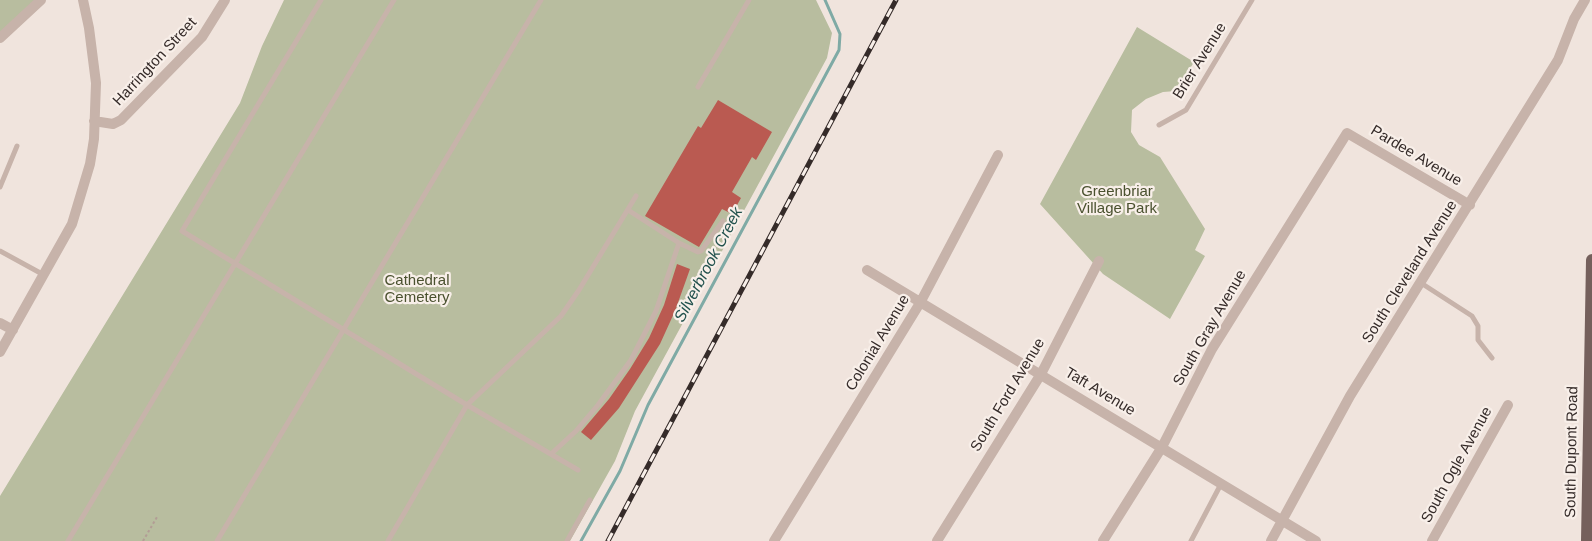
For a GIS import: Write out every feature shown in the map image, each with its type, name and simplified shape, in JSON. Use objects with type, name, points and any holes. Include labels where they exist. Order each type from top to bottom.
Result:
[{"type":"main road","name":"South Dupont Road","points":[[1587,541],[1592,260]]},
{"type":"street","points":[[0,38],[41,0]]},
{"type":"street","points":[[0,352],[72,224],[90,164],[94,121],[94,60],[83,0]]},
{"type":"street","name":"Harrington Street","points":[[94,121],[113,124],[121,120],[202,37],[225,0]]},
{"type":"street","name":"South Cleveland Avenue","points":[[1574,0],[1574,19]]},
{"type":"street","name":"South Cleveland Avenue","points":[[1271,541],[1350,396],[1470,206],[1558,60],[1574,19],[1585,0]]},
{"type":"street","name":"Pardee Avenue","points":[[1347,133],[1470,206]]},
{"type":"street","name":"South Gray Avenue","points":[[1103,541],[1162,447],[1212,349],[1347,133]]},
{"type":"street","name":"Colonial Avenue","points":[[774,541],[920,303],[998,155]]},
{"type":"street","name":"South Ford Avenue","points":[[936,541],[1041,374],[1099,261]]},
{"type":"street","name":"Taft Avenue","points":[[867,270],[1316,541]]},
{"type":"street","points":[[0,323],[13,330]]},
{"type":"street","name":"South Ogle Avenue","points":[[1432,541],[1508,404]]},
{"type":"lane","points":[[321,0],[182,232],[578,470]]},
{"type":"lane","points":[[68,541],[394,0]]},
{"type":"lane","points":[[217,541],[541,0]]},
{"type":"lane","points":[[698,87],[749,0]]},
{"type":"lane","name":"Brier Avenue","points":[[1159,124],[1186,110],[1252,0]]},
{"type":"lane","points":[[0,187],[16,146]]},
{"type":"lane","points":[[388,541],[467,405],[561,316],[636,196]]},
{"type":"lane","points":[[628,210],[694,251],[701,251],[723,220]]},
{"type":"lane","points":[[551,454],[576,431],[598,406],[631,360],[656,312],[679,243]]},
{"type":"lane","points":[[0,250],[45,275]]},
{"type":"lane","points":[[1420,283],[1472,316],[1478,326],[1478,340],[1492,358]]},
{"type":"lane","points":[[1191,541],[1222,484]]},
{"type":"lane","points":[[567,541],[590,500]]},
{"type":"path","points":[[143,541],[157,518]]},
{"type":"green space","points":[[0,0],[41,0],[0,38]]},
{"type":"green space","name":"Cathedral Cemetery","points":[[284,0],[816,0],[832,33],[827,58],[635,411],[615,461],[570,541],[0,541],[0,496],[240,103],[262,46]]},
{"type":"green space","name":"Greenbriar Village Park","points":[[1137,27],[1194,62],[1176,91],[1163,92],[1146,99],[1132,110],[1131,132],[1139,145],[1160,157],[1205,229],[1195,250],[1205,256],[1170,319],[1103,274],[1040,204]]},
{"type":"building","points":[[718,100],[772,132],[756,160],[752,157],[732,192],[741,198],[732,214],[722,209],[699,247],[645,216],[698,126],[701,128]]},
{"type":"building","points":[[677,264],[690,269],[675,311],[660,344],[619,408],[591,440],[581,432],[609,399],[649,338],[664,305]]},
{"type":"waterway","name":"Silverbrook Creek","points":[[581,541],[620,471],[648,405],[839,50],[840,34],[825,0]]},
{"type":"railway","points":[[608,541],[896,0]]}]
